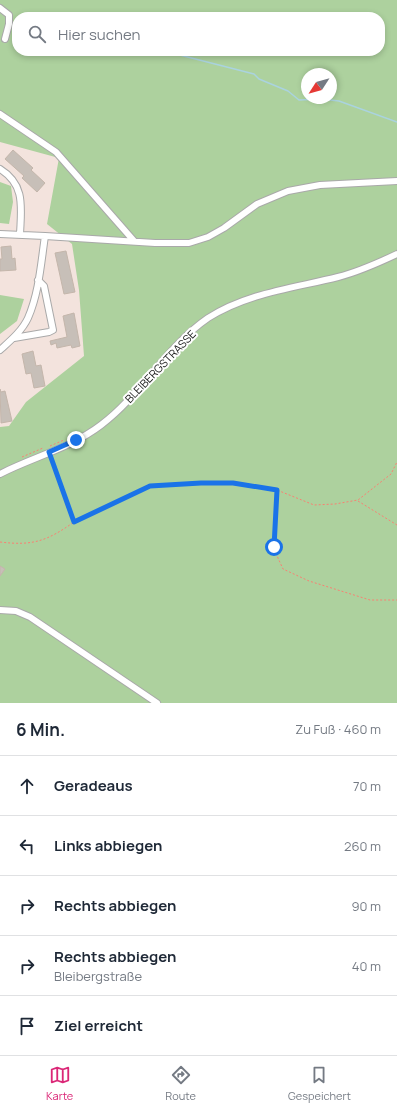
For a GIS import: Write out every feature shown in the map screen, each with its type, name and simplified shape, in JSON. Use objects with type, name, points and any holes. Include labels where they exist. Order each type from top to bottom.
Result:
[{"type":"street","points":[[0,8],[9,15],[9,24],[5,39]]},
{"type":"street","points":[[0,114],[56,152],[134,241]]},
{"type":"street","points":[[0,169],[14,182],[21,195],[20,235]]},
{"type":"street","points":[[0,234],[155,243],[189,243],[208,237],[224,228],[257,204],[288,191],[320,185],[397,181]]},
{"type":"street","points":[[0,350],[14,338],[28,318],[38,280],[45,236]]},
{"type":"street","name":"BLEIBERGSTRASSE","points":[[0,474],[76,440],[101,425],[122,406],[184,339],[208,319],[235,304],[264,293],[340,277],[397,254]]},
{"type":"street","points":[[14,338],[53,330],[44,286],[38,280]]},
{"type":"street","points":[[0,610],[16,611],[30,617],[156,703]]},
{"type":"path","points":[[20,458],[65,439]]},
{"type":"path","points":[[49,452],[74,522]]},
{"type":"path","points":[[0,542],[41,542],[74,522],[150,486],[233,483],[277,490],[314,505],[335,504],[358,500],[391,474],[397,462]]},
{"type":"path","points":[[277,490],[274,547],[283,569],[309,581],[370,600],[397,600]]},
{"type":"path","points":[[358,500],[397,525]]},
{"type":"shaded area","points":[[0,1],[12,12],[12,52],[5,100],[61,140],[173,331],[0,459]]},
{"type":"green space","points":[[0,0],[397,0],[397,703],[0,703],[0,427],[9,426],[26,402],[84,356],[79,290],[72,244],[47,224],[59,158],[0,142]]},
{"type":"green space","points":[[0,182],[11,186],[13,202],[9,224],[0,223]]},
{"type":"green space","points":[[0,295],[24,299],[17,321],[0,334]]},
{"type":"building","points":[[13,150],[33,168],[31,170],[45,183],[37,192],[22,178],[24,176],[5,159]]},
{"type":"building","points":[[11,246],[12,259],[15,258],[16,270],[0,271],[0,259],[2,259],[1,247]]},
{"type":"building","points":[[66,251],[75,292],[64,294],[55,253]]},
{"type":"building","points":[[74,313],[80,346],[72,348],[71,345],[57,348],[56,343],[51,345],[50,341],[67,337],[63,316]]},
{"type":"building","points":[[33,351],[36,366],[41,365],[45,386],[34,388],[31,373],[26,374],[22,354]]},
{"type":"building","points":[[0,389],[1,392],[5,391],[12,421],[1,423]]},
{"type":"building","points":[[0,566],[5,569],[0,576]]},
{"type":"waterway","points":[[184,56],[254,74],[259,79],[288,91],[299,100],[322,99],[339,101],[397,122]]},
{"type":"route","points":[[76,440],[49,452],[74,522],[150,486],[233,483],[277,490],[274,547]]}]
